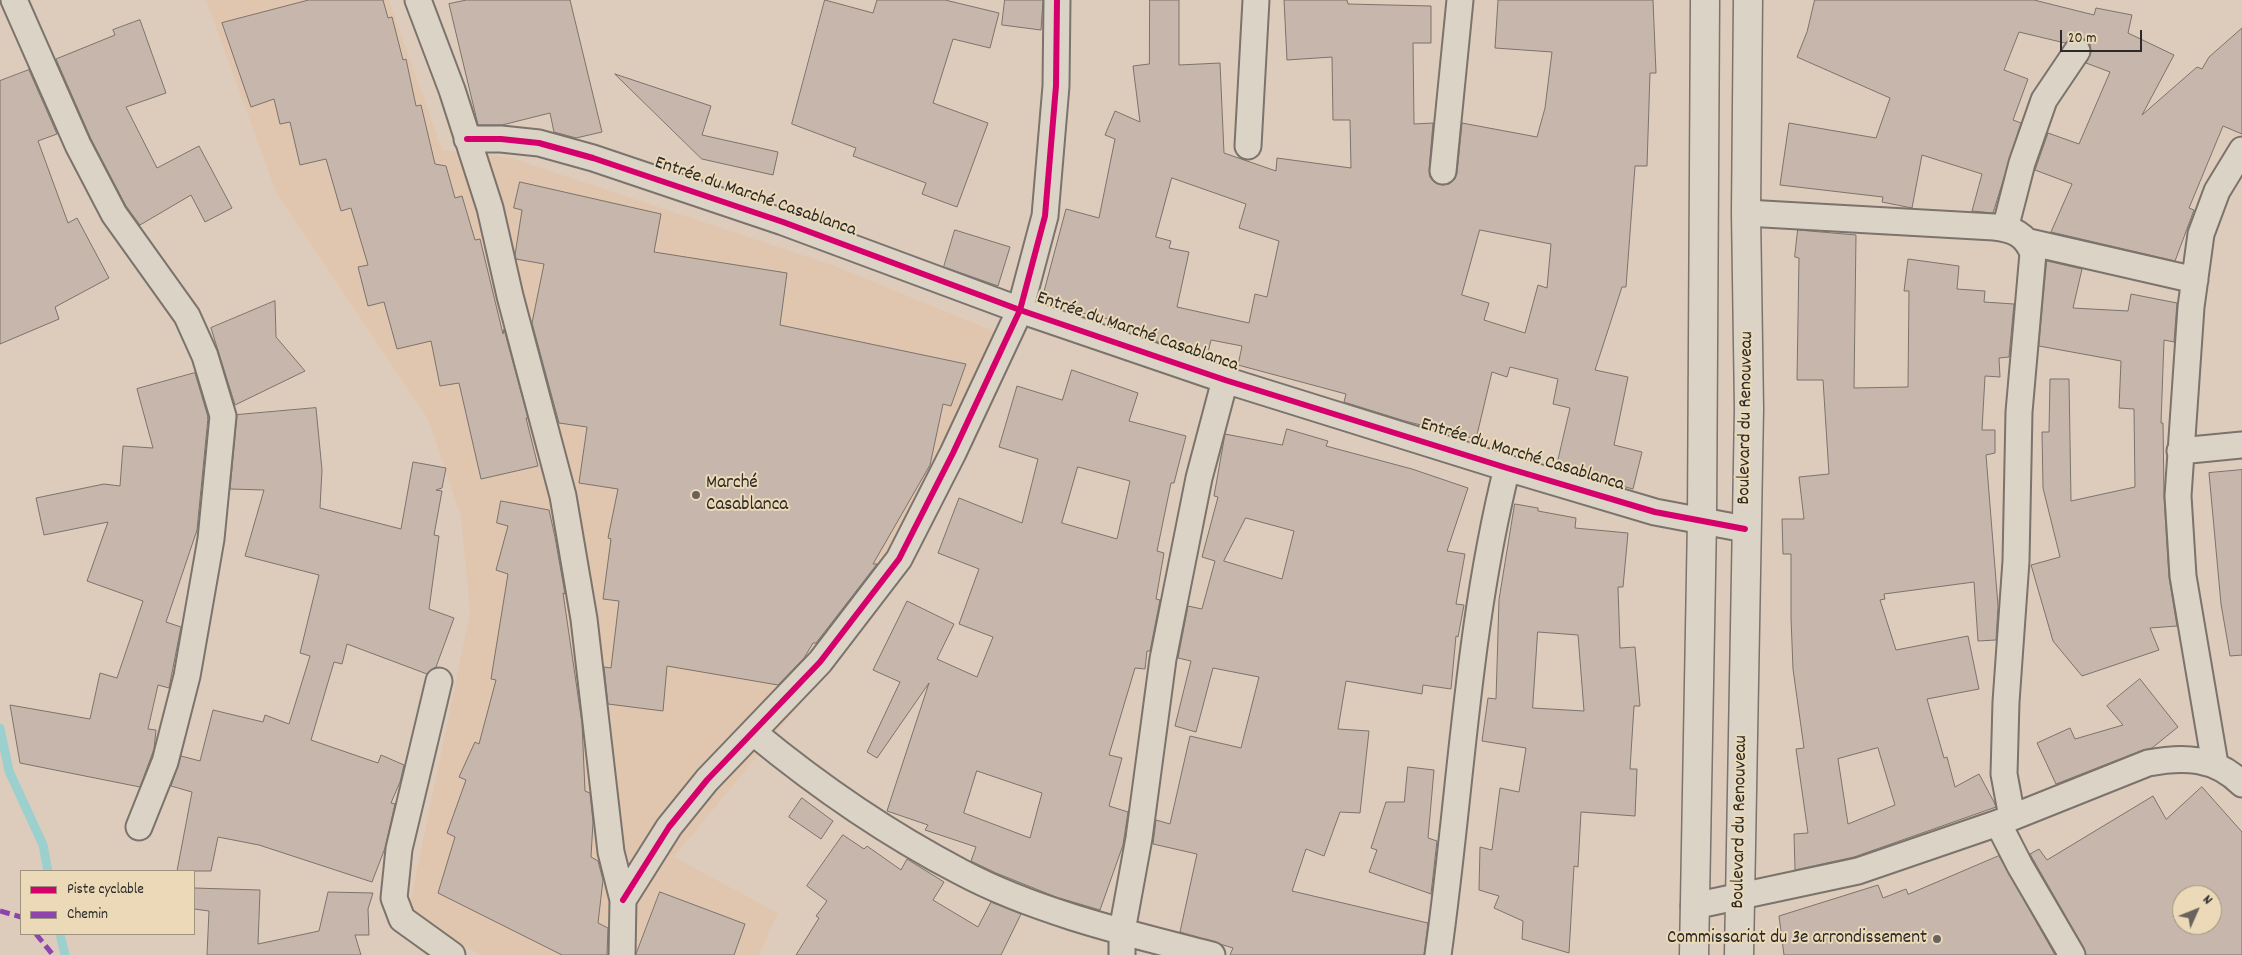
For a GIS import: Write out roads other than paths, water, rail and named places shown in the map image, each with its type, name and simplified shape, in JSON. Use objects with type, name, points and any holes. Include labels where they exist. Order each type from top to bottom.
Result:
[{"type":"highway","points":[[1694,955],[1702,520],[1705,0]]},
{"type":"highway","name":"Boulevard du Renouveau","points":[[1739,955],[1745,529],[1749,409],[1746,213],[1748,0]]},
{"type":"street","points":[[14,0],[78,145],[114,214],[187,316],[206,356],[222,416],[211,539],[187,676],[165,762],[139,827]]},
{"type":"street","points":[[418,0],[452,90],[490,208],[510,296],[563,496],[584,619],[611,852],[623,900],[622,955]]},
{"type":"street","points":[[623,900],[669,827],[707,780],[820,662],[899,560],[953,453],[1020,310],[1045,216],[1056,86],[1057,0]]},
{"type":"street","points":[[1248,146],[1256,0]]},
{"type":"street","points":[[1443,171],[1460,0]]},
{"type":"street","points":[[2005,228],[2022,163],[2044,100],[2077,51]]},
{"type":"street","name":"Entrée du Marché Casablanca","points":[[467,138],[502,138],[539,143],[593,158],[783,222],[1020,310],[1226,380],[1655,512],[1745,529]]},
{"type":"street","points":[[2215,764],[2183,576],[2178,496],[2191,307],[2201,234],[2217,191],[2242,150]]},
{"type":"street","points":[[1746,213],[2005,228],[2023,236],[2028,242],[2032,253],[2019,412],[2016,561],[2006,702],[2005,820],[2020,866],[2072,955]]},
{"type":"street","points":[[2028,242],[2195,280]]},
{"type":"street","points":[[1122,943],[1139,838],[1163,658],[1199,478],[1226,380]]},
{"type":"street","points":[[2180,451],[2242,445]]},
{"type":"street","points":[[1438,955],[1466,702],[1493,524],[1507,468]]},
{"type":"street","points":[[439,681],[398,849],[394,898],[402,920],[452,955]]},
{"type":"street","points":[[754,732],[804,773],[901,838],[962,873],[1122,943],[1212,955]]},
{"type":"street","points":[[1694,906],[1858,871],[2005,820],[2148,763],[2168,759],[2192,759],[2215,764],[2242,784]]},
{"type":"waterway","points":[[0,728],[9,771],[43,845],[48,870]]},
{"type":"waterway","points":[[60,935],[65,955]]},
{"type":"place","name":"Marché Casablanca","points":[[696,495]]},
{"type":"place","name":"Commissariat du 3e arrondissement","points":[[1937,939]]}]
